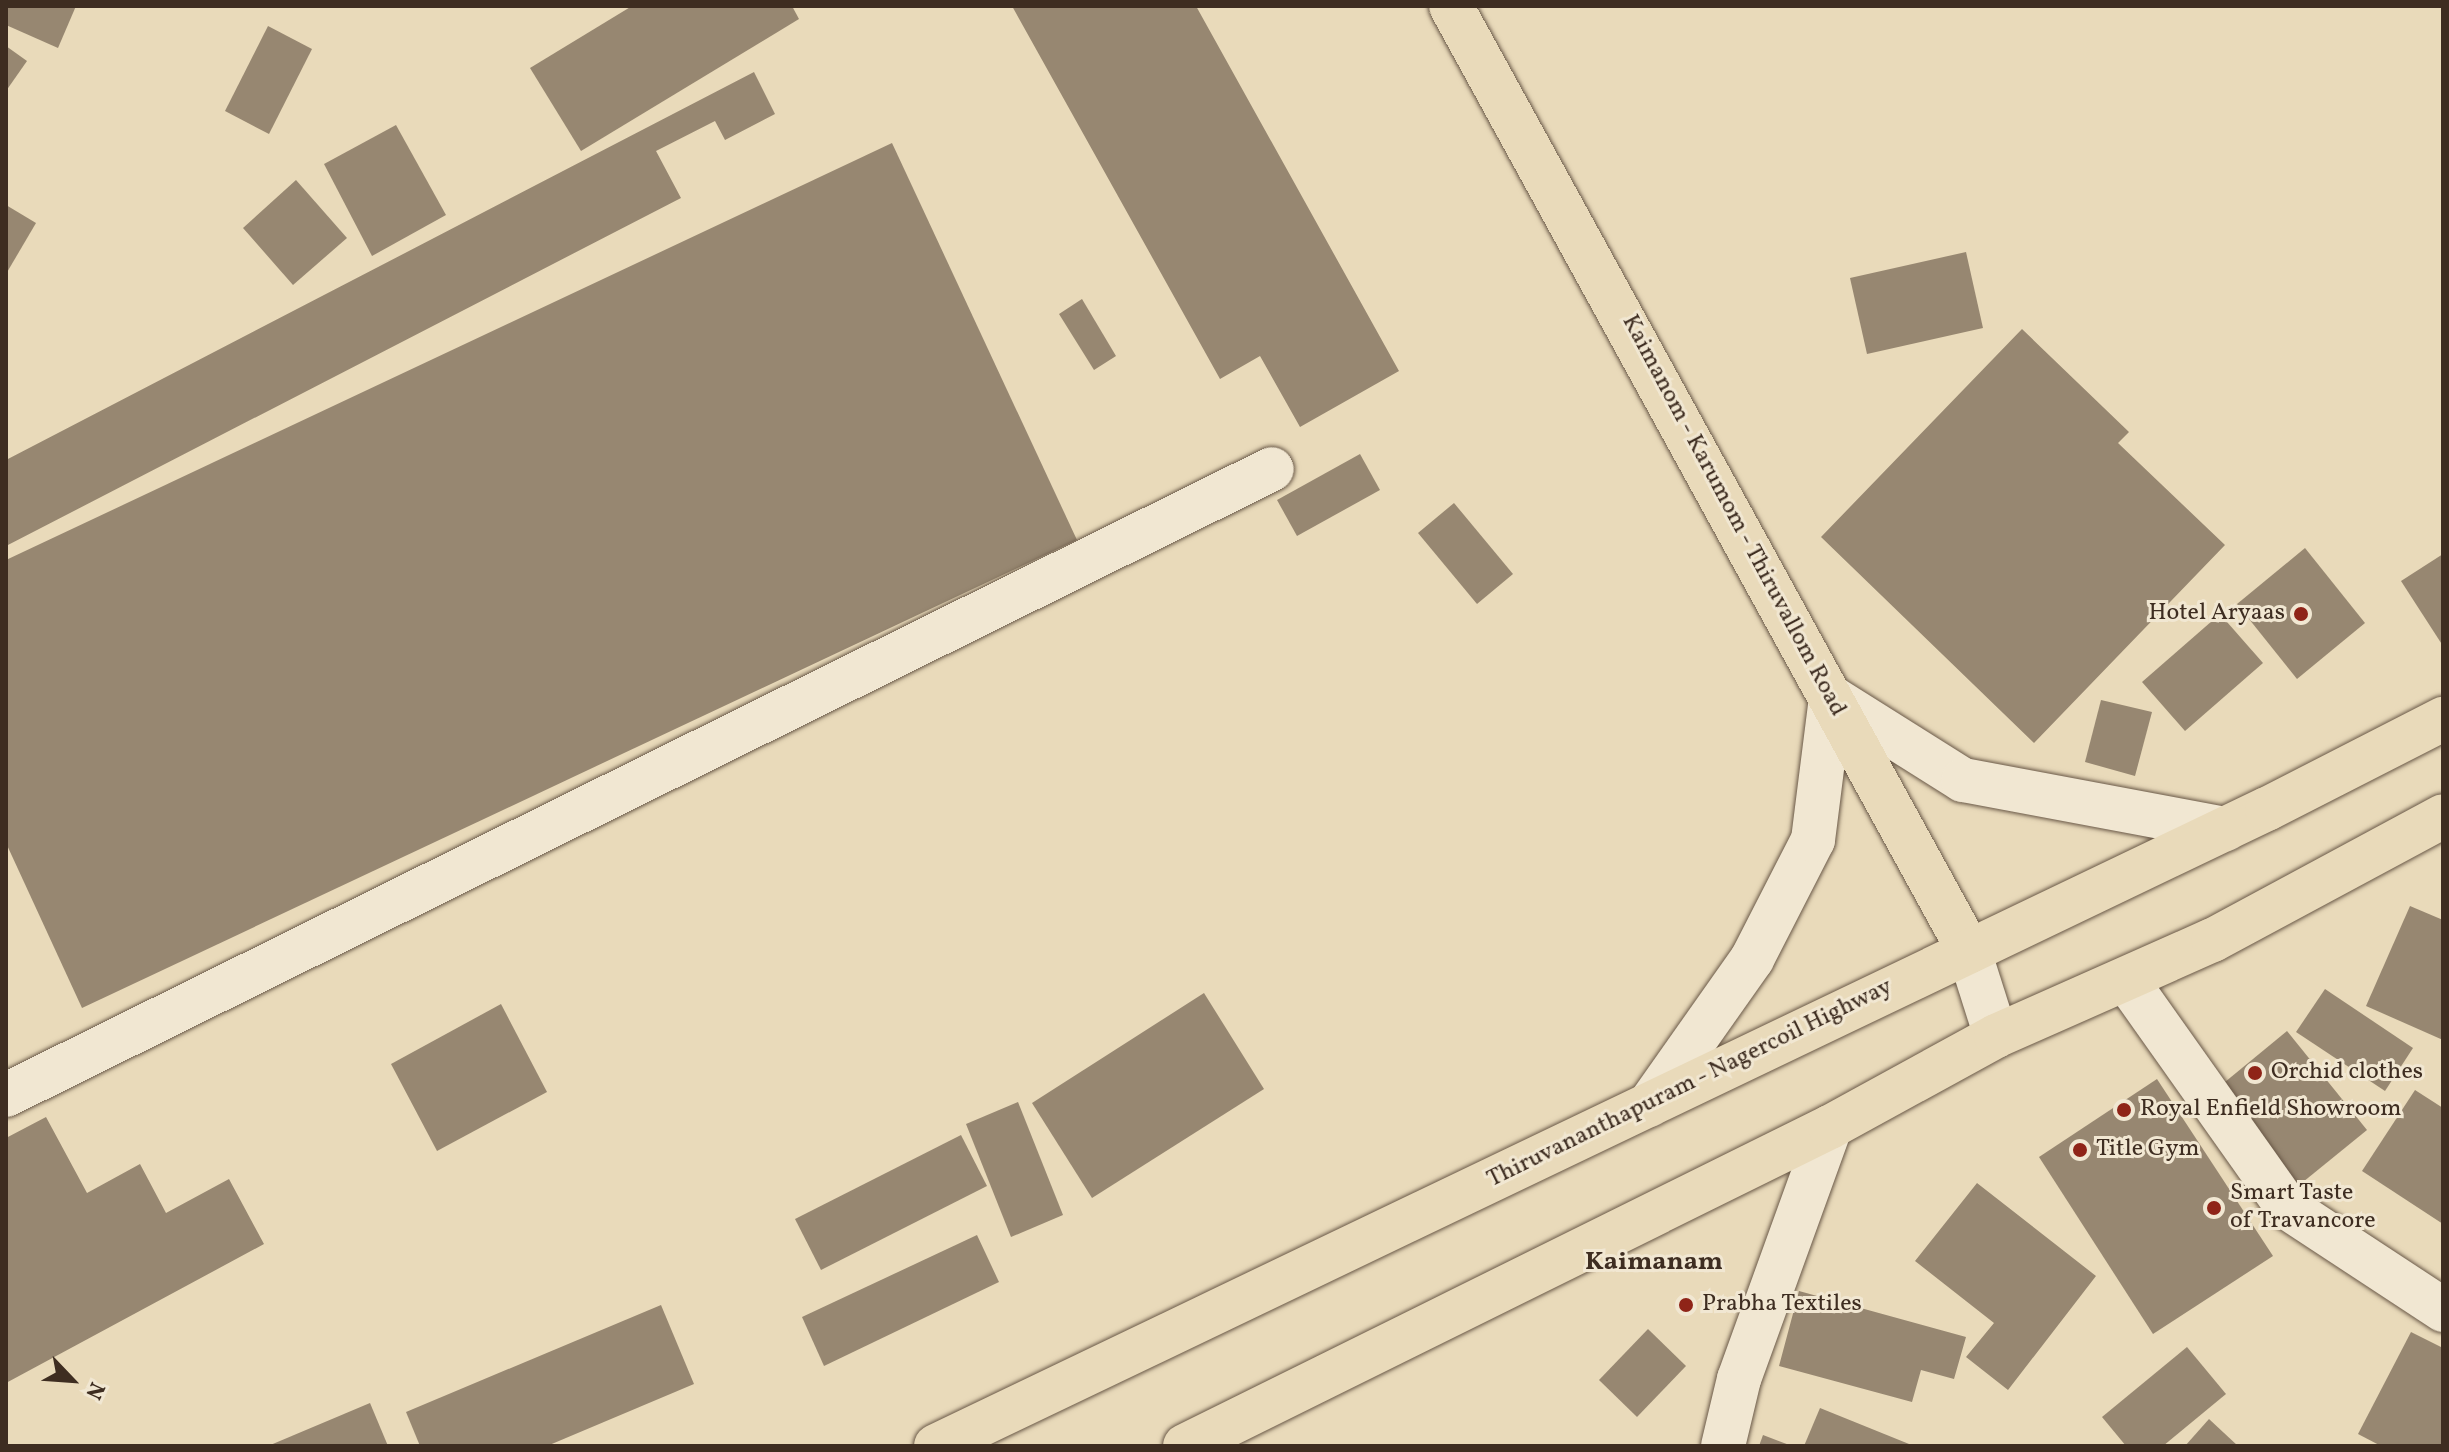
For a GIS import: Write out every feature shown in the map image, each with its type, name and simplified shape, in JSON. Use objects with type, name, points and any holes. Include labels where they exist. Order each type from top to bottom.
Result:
[{"type":"main road","name":"Kaimanom - Karumom - Thiruvallom Road","points":[[1451,6],[1969,951]]},
{"type":"main road","name":"Thiruvananthapuram - Nagercoil Highway","points":[[936,1446],[2225,829],[2443,719]]},
{"type":"main road","points":[[1185,1446],[1830,1127],[1996,1036],[2127,981],[2341,874],[2443,816]]},
{"type":"street","points":[[6,1095],[1272,469]]},
{"type":"street","points":[[1649,1105],[1752,959],[1813,840],[1831,697],[1963,780],[2225,829]]},
{"type":"street","name":"Kaimanom - Karumom - Thiruvallom Road","points":[[1969,951],[1996,1036]]},
{"type":"street","points":[[2127,981],[2288,1208],[2443,1310]]},
{"type":"street","points":[[1723,1446],[1739,1379],[1830,1127]]},
{"type":"building","points":[[6,6],[76,6],[58,48],[6,25]]},
{"type":"building","points":[[632,6],[792,6],[799,19],[581,151],[530,68]]},
{"type":"building","points":[[1012,6],[1196,6],[1399,371],[1300,427],[1260,356],[1220,379]]},
{"type":"building","points":[[268,26],[312,49],[269,134],[225,111]]},
{"type":"building","points":[[6,46],[27,61],[6,91]]},
{"type":"building","points":[[754,72],[775,114],[725,140],[715,121],[656,151],[681,198],[6,546],[6,460]]},
{"type":"building","points":[[396,125],[446,215],[372,256],[324,164]]},
{"type":"building","points":[[892,143],[1077,540],[82,1008],[6,843],[6,560]]},
{"type":"building","points":[[296,180],[347,238],[293,285],[243,228]]},
{"type":"building","points":[[6,205],[36,223],[6,274]]},
{"type":"building","points":[[1966,252],[1983,328],[1867,354],[1850,278]]},
{"type":"building","points":[[1082,299],[1116,356],[1094,370],[1059,314]]},
{"type":"building","points":[[2022,329],[2129,432],[2118,443],[2225,545],[2034,743],[1821,537]]},
{"type":"building","points":[[1360,454],[1380,490],[1297,536],[1277,500]]},
{"type":"building","points":[[1454,503],[1513,574],[1477,604],[1418,533]]},
{"type":"building","name":"Hotel Aryaas","points":[[2305,548],[2365,623],[2297,679],[2237,604]]},
{"type":"building","points":[[2443,554],[2443,646],[2401,581]]},
{"type":"building","points":[[2220,614],[2263,663],[2185,731],[2142,682]]},
{"type":"building","points":[[2101,700],[2152,712],[2135,776],[2085,762]]},
{"type":"building","points":[[2410,906],[2443,920],[2443,1040],[2366,1006]]},
{"type":"building","points":[[2325,989],[2413,1048],[2385,1091],[2296,1032]]},
{"type":"building","points":[[1204,993],[1264,1089],[1092,1198],[1032,1103]]},
{"type":"building","points":[[501,1004],[547,1092],[437,1151],[391,1064]]},
{"type":"building","points":[[2287,1031],[2367,1130],[2287,1195],[2208,1096]]},
{"type":"building","points":[[2157,1079],[2273,1256],[2153,1334],[2039,1157]]},
{"type":"building","points":[[2415,1090],[2443,1108],[2443,1224],[2362,1171]]},
{"type":"building","points":[[1018,1102],[1063,1215],[1011,1237],[966,1124]]},
{"type":"building","points":[[46,1117],[87,1193],[140,1164],[166,1213],[229,1179],[264,1244],[6,1383],[6,1138]]},
{"type":"building","points":[[961,1135],[987,1186],[821,1270],[795,1219]]},
{"type":"building","points":[[1977,1183],[2096,1276],[2008,1390],[1966,1357],[1994,1323],[1915,1261]]},
{"type":"building","points":[[977,1235],[999,1282],[824,1366],[802,1317]]},
{"type":"building","points":[[1799,1291],[1966,1337],[1954,1379],[1921,1370],[1912,1402],[1779,1366]]},
{"type":"building","points":[[661,1305],[694,1384],[547,1446],[420,1446],[406,1412]]},
{"type":"building","points":[[1648,1329],[1686,1366],[1637,1417],[1599,1380]]},
{"type":"building","points":[[2411,1332],[2443,1348],[2443,1446],[2381,1446],[2358,1434]]},
{"type":"building","points":[[2187,1347],[2226,1394],[2163,1446],[2126,1446],[2102,1417]]},
{"type":"building","points":[[370,1403],[388,1446],[268,1446]]},
{"type":"building","points":[[1820,1408],[1914,1446],[1804,1446]]},
{"type":"building","points":[[2209,1419],[2238,1446],[2185,1446]]},
{"type":"building","points":[[1763,1435],[1792,1446],[1759,1446]]},
{"type":"place","name":"Hotel Aryaas","points":[[2301,614]]},
{"type":"place","name":"Orchid clothes","points":[[2255,1073]]},
{"type":"place","name":"Royal Enfield Showroom","points":[[2124,1110]]},
{"type":"place","name":"Title Gym","points":[[2080,1150]]},
{"type":"place","name":"Smart Taste of Travancore","points":[[2214,1208]]},
{"type":"place","name":"Prabha Textiles","points":[[1686,1305]]},
{"type":"district","name":"Kaimanam","points":[[1654,1263]]}]
